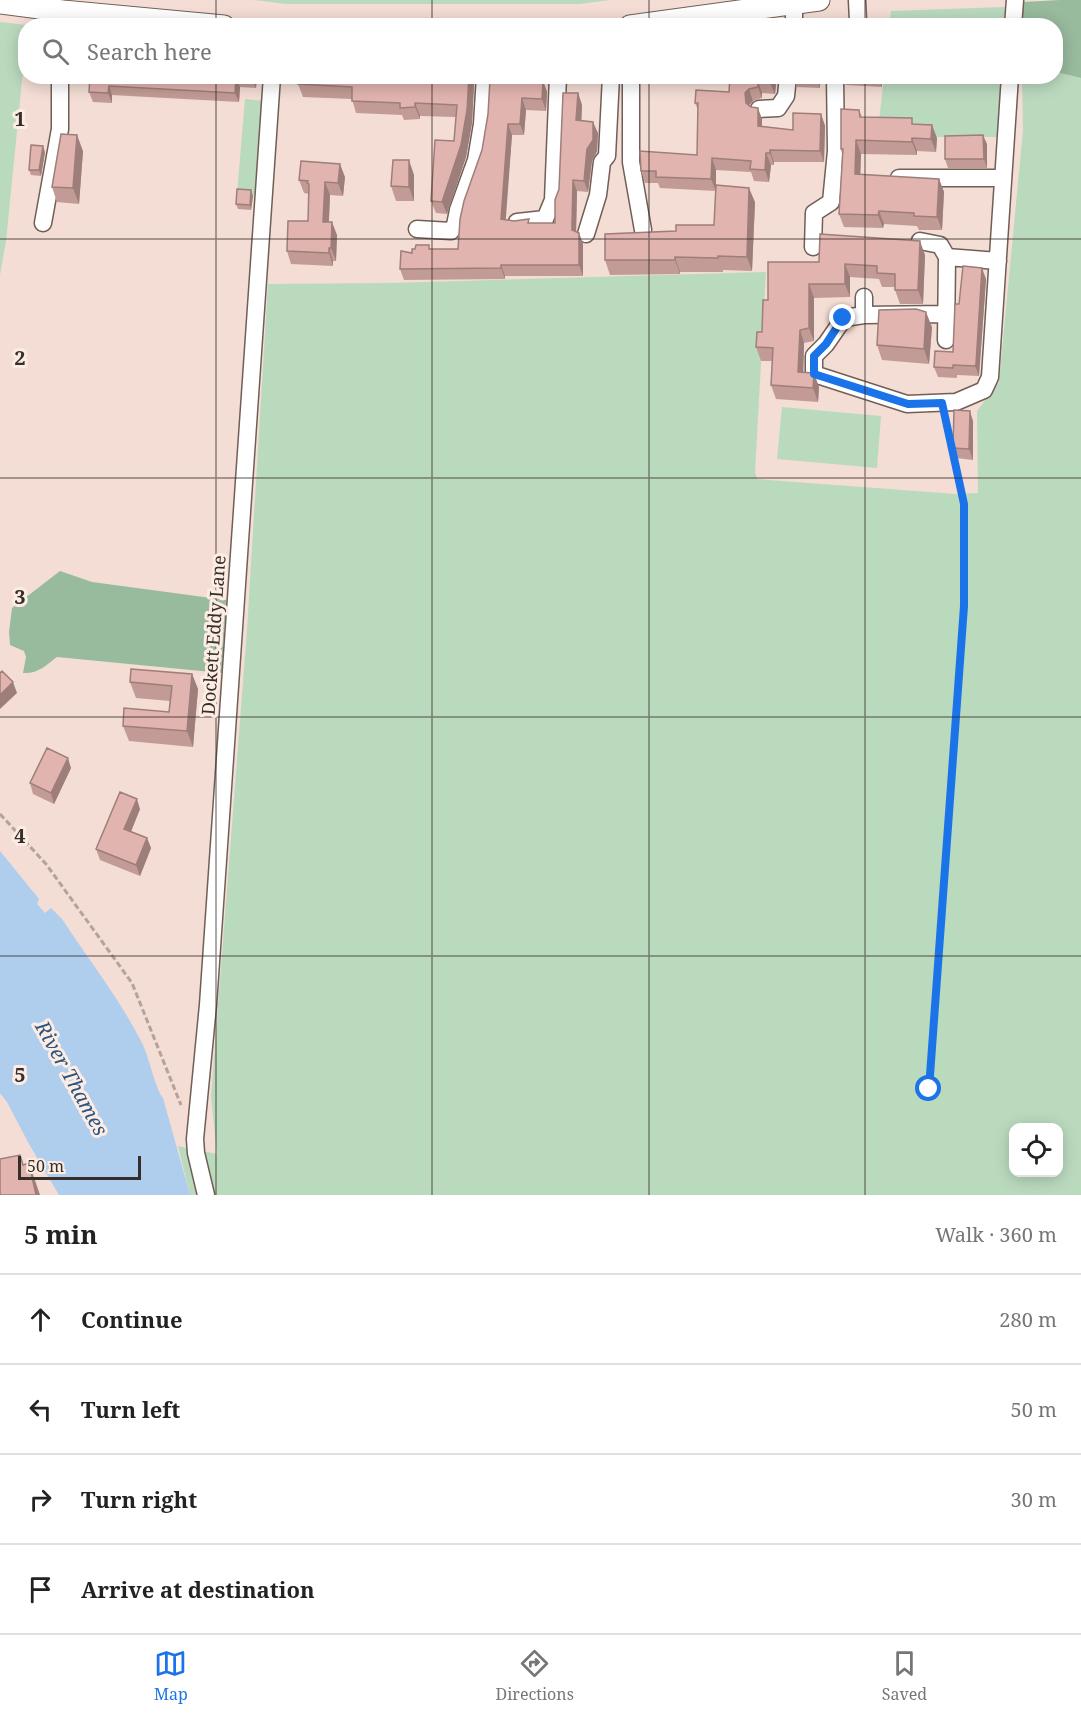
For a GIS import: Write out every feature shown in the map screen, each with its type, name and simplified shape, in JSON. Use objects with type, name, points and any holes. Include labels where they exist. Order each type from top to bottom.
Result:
[{"type":"main road","points":[[685,18],[819,0]]},
{"type":"main road","points":[[0,3],[62,18]]},
{"type":"street","points":[[857,0],[858,18]]},
{"type":"street","points":[[1014,18],[1015,0]]},
{"type":"street","points":[[794,4],[794,18]]},
{"type":"street","points":[[43,223],[60,129],[60,84]]},
{"type":"street","name":"Dockett Eddy Lane","points":[[206,1195],[196,1154],[195,1139],[209,993],[271,84]]},
{"type":"street","points":[[417,229],[452,231],[455,225],[476,160],[482,124],[484,84]]},
{"type":"street","points":[[517,222],[546,219],[553,200],[558,84]]},
{"type":"street","points":[[586,234],[598,195],[602,162],[607,156],[611,84]]},
{"type":"street","points":[[632,84],[632,162],[643,230]]},
{"type":"street","points":[[759,109],[777,108],[786,96],[787,84]]},
{"type":"street","points":[[813,247],[814,213],[831,202],[836,151],[835,84]]},
{"type":"street","points":[[947,314],[864,315],[843,318],[826,344],[814,356],[814,374],[908,404],[956,402],[984,390],[990,377],[1009,84]]},
{"type":"street","points":[[888,178],[1003,178]]},
{"type":"street","points":[[920,241],[940,245],[947,257],[946,340]]},
{"type":"street","points":[[947,257],[998,261]]},
{"type":"street","points":[[864,297],[864,315]]},
{"type":"path","points":[[929,1089],[964,606],[964,504],[942,403]]},
{"type":"path","points":[[0,814],[46,864],[132,983],[182,1107]]},
{"type":"green space","points":[[253,0],[610,0],[580,4],[286,4]]},
{"type":"green space","points":[[1081,0],[1081,78],[1063,74],[1063,18],[1023,18],[1023,2]]},
{"type":"green space","points":[[1005,7],[1004,18],[890,18],[891,11]]},
{"type":"green space","points":[[0,22],[18,24],[18,84],[22,84],[6,241],[0,275]]},
{"type":"green space","points":[[1063,74],[1081,78],[1081,1195],[190,1195],[178,1146],[217,1154],[211,1097],[247,630],[268,284],[389,283],[766,272],[755,472],[757,479],[956,494],[978,493],[977,411],[999,382],[1023,130],[1022,84],[1063,84]]},
{"type":"green space","points":[[883,84],[1002,84],[1000,137],[926,137],[879,121]]},
{"type":"green space","points":[[245,99],[264,101],[259,196],[237,194]]},
{"type":"green space","points":[[782,407],[881,416],[877,468],[777,459]]},
{"type":"green space","points":[[60,571],[92,582],[226,600],[222,673],[57,657],[37,670],[23,673],[26,657],[24,651],[10,645],[12,608]]},
{"type":"water","name":"River Thames","points":[[0,851],[39,899],[37,904],[45,913],[51,908],[62,919],[115,997],[143,1045],[163,1098],[190,1195],[59,1195],[0,1093]]},
{"type":"building","points":[[90,84],[236,84],[235,93],[109,86],[108,93],[89,92]]},
{"type":"building","points":[[298,84],[469,84],[461,145],[442,202],[431,201],[435,140],[454,141],[457,105],[415,103],[415,107],[400,108],[400,103],[352,101],[352,87]]},
{"type":"building","points":[[490,84],[543,84],[542,99],[522,98],[520,124],[508,124],[501,219],[514,221],[529,219],[528,223],[555,223],[555,200],[559,189],[563,93],[578,93],[576,120],[593,122],[593,140],[587,149],[584,181],[573,180],[572,230],[579,233],[579,265],[400,269],[401,251],[412,253],[416,245],[429,245],[429,249],[458,249],[464,201],[482,150]]},
{"type":"building","points":[[730,84],[758,84],[758,87],[749,89],[745,93],[746,103],[758,108],[758,126],[793,130],[793,113],[821,114],[820,151],[770,150],[770,153],[766,153],[765,170],[750,169],[751,161],[712,158],[711,179],[656,177],[656,171],[641,171],[640,151],[697,155],[696,90],[729,92]]},
{"type":"building","points":[[841,109],[859,110],[860,117],[912,118],[912,124],[932,125],[931,139],[912,138],[912,142],[856,140],[855,174],[939,179],[937,217],[879,211],[878,215],[839,214],[843,149],[841,149]]},
{"type":"building","points":[[61,134],[77,135],[73,188],[52,187]]},
{"type":"building","points":[[983,135],[984,159],[945,159],[945,136]]},
{"type":"building","points":[[31,145],[43,146],[39,170],[29,170]]},
{"type":"building","points":[[393,160],[409,160],[409,187],[391,186]]},
{"type":"building","points":[[301,161],[340,164],[338,183],[325,182],[323,222],[332,222],[329,253],[287,251],[288,221],[308,221],[309,184],[308,181],[299,180]]},
{"type":"building","points":[[716,185],[749,188],[747,257],[605,260],[605,234],[676,231],[676,225],[714,225]]},
{"type":"building","points":[[237,189],[251,190],[250,205],[236,204]]},
{"type":"building","points":[[820,234],[920,241],[918,290],[895,290],[895,274],[877,273],[877,266],[845,264],[845,284],[809,284],[809,328],[800,330],[798,372],[814,373],[813,388],[771,385],[773,348],[756,347],[757,332],[762,332],[763,300],[768,300],[768,262],[819,262]]},
{"type":"building","points":[[963,266],[982,268],[976,364],[975,366],[953,365],[953,368],[934,367],[935,351],[953,352],[955,304],[959,304]]},
{"type":"building","points":[[916,309],[926,312],[924,349],[877,345],[879,310]]},
{"type":"building","points":[[954,410],[970,411],[969,449],[953,448]]},
{"type":"building","points":[[131,669],[192,674],[187,731],[123,726],[124,708],[169,712],[172,686],[130,682]]},
{"type":"building","points":[[2,671],[13,682],[0,695],[0,673]]},
{"type":"building","points":[[47,748],[68,758],[51,793],[30,783]]},
{"type":"building","points":[[120,792],[137,799],[124,829],[147,838],[136,865],[96,849]]},
{"type":"building","points":[[20,1155],[23,1165],[29,1163],[36,1195],[0,1195],[0,1159]]},
{"type":"route","points":[[843,318],[826,344],[814,356],[814,374],[908,404],[942,403],[964,504],[964,606],[929,1089]]}]
